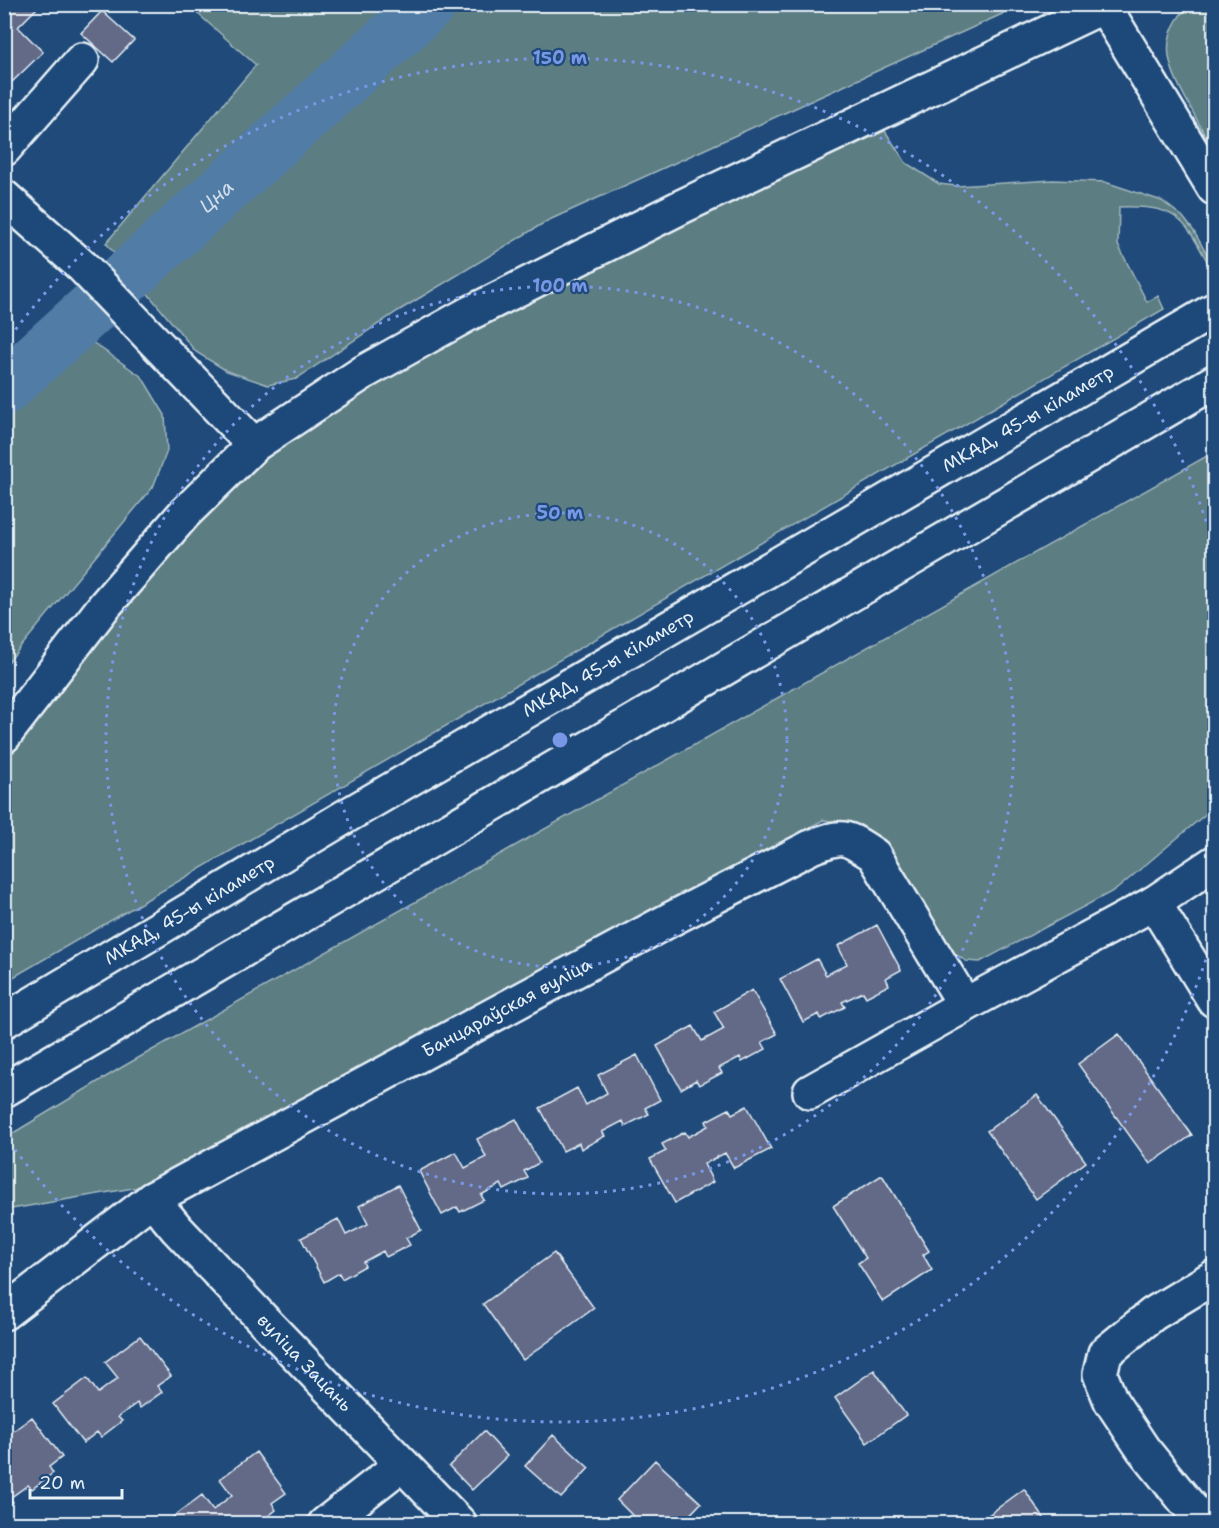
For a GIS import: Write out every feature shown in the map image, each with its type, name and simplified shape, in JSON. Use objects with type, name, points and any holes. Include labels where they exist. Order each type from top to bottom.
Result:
[{"type":"main road","points":[[4,736],[105,605],[184,514],[254,445],[364,372],[470,313],[683,206],[1105,5],[1215,188]]},
{"type":"main road","points":[[4,149],[82,60]]},
{"type":"main road","points":[[4,197],[83,267],[254,445]]},
{"type":"main road","name":"МКАД, 45-ы кіламетр","points":[[4,1021],[348,815],[1215,310]]},
{"type":"main road","points":[[4,1090],[1215,382]]},
{"type":"main road","name":"Банцараўская вуліца","points":[[4,1313],[152,1199],[670,918],[811,847],[834,838],[851,840],[874,855],[965,1005]]},
{"type":"main road","points":[[810,1092],[1154,903],[1215,863]]},
{"type":"main road","points":[[1154,903],[1215,1000]]},
{"type":"main road","name":"вуліца Зацань","points":[[152,1199],[177,1229],[460,1524]]},
{"type":"main road","points":[[1204,1524],[1143,1449],[1111,1401],[1100,1374],[1106,1353],[1153,1314],[1215,1277]]},
{"type":"main road","points":[[325,1524],[402,1464]]},
{"type":"green space","points":[[188,5],[1022,5],[547,221],[398,311],[296,379],[268,385],[227,371],[196,352],[106,243],[256,65]]},
{"type":"green space","points":[[1189,5],[1214,5],[1214,153],[1181,90],[1171,65],[1169,41],[1172,29]]},
{"type":"green space","points":[[885,131],[906,163],[939,184],[956,186],[1053,180],[1105,182],[1162,201],[1183,217],[1193,230],[1214,267],[1214,273],[1196,241],[1180,220],[1157,209],[1119,207],[1118,245],[1147,302],[1158,296],[1164,309],[5,982],[4,762],[117,615],[195,525],[273,453],[380,379],[476,326],[689,220]]},
{"type":"green space","points":[[85,337],[142,377],[165,415],[167,451],[153,487],[5,666],[5,407]]},
{"type":"green space","points":[[1214,452],[1214,807],[1117,889],[980,962],[966,961],[953,953],[889,850],[861,825],[823,820],[139,1187],[5,1210],[5,1138],[124,1066]]},
{"type":"building","points":[[4,4],[36,4],[38,7],[18,27],[43,52],[12,82],[4,74]]},
{"type":"building","points":[[102,11],[134,40],[113,62],[81,33]]},
{"type":"building","points":[[877,925],[901,970],[886,978],[889,985],[866,997],[863,992],[842,1002],[845,1007],[821,1019],[819,1014],[803,1022],[780,979],[817,959],[826,975],[847,964],[838,946]]},
{"type":"building","points":[[752,990],[777,1034],[762,1042],[766,1049],[742,1062],[740,1057],[719,1068],[722,1073],[699,1085],[696,1080],[681,1089],[657,1046],[693,1026],[702,1041],[724,1029],[714,1012]]},
{"type":"building","points":[[1119,1034],[1192,1135],[1150,1164],[1078,1064]]},
{"type":"building","points":[[637,1055],[660,1100],[645,1108],[649,1114],[625,1126],[623,1121],[602,1132],[605,1136],[581,1149],[579,1143],[563,1151],[540,1108],[577,1088],[586,1105],[607,1093],[598,1075]]},
{"type":"building","points":[[1037,1095],[1086,1162],[1036,1199],[987,1131]]},
{"type":"building","points":[[747,1106],[771,1149],[734,1168],[725,1153],[704,1164],[713,1182],[675,1203],[650,1159],[666,1151],[662,1144],[685,1132],[688,1137],[708,1126],[706,1121],[729,1109],[732,1114]]},
{"type":"building","points":[[516,1119],[539,1163],[524,1171],[528,1178],[504,1190],[501,1184],[481,1195],[484,1200],[460,1212],[457,1207],[442,1215],[419,1171],[456,1152],[465,1168],[486,1157],[477,1139]]},
{"type":"building","points":[[882,1175],[929,1251],[923,1255],[932,1270],[883,1302],[858,1263],[866,1258],[833,1206]]},
{"type":"building","points":[[398,1185],[421,1230],[406,1238],[410,1245],[386,1257],[383,1251],[363,1262],[365,1266],[342,1279],[339,1273],[324,1282],[301,1238],[338,1219],[346,1235],[368,1224],[359,1206]]},
{"type":"building","points":[[554,1253],[594,1308],[523,1360],[483,1304]]},
{"type":"building","points":[[140,1336],[171,1376],[157,1386],[162,1392],[140,1408],[137,1403],[118,1417],[122,1421],[101,1437],[97,1432],[83,1443],[53,1404],[87,1378],[98,1393],[118,1378],[105,1362]]},
{"type":"building","points":[[874,1370],[906,1415],[867,1443],[835,1398]]},
{"type":"building","points":[[32,1417],[62,1457],[49,1467],[53,1473],[32,1489],[28,1485],[10,1498],[13,1502],[4,1509],[4,1463],[9,1459],[4,1454],[4,1438]]},
{"type":"building","points":[[484,1431],[507,1456],[472,1490],[449,1466]]},
{"type":"building","points":[[553,1435],[589,1468],[561,1498],[525,1466]]},
{"type":"building","points":[[256,1452],[286,1493],[272,1503],[276,1510],[258,1524],[252,1520],[248,1524],[170,1524],[168,1521],[202,1495],[213,1510],[232,1495],[220,1479]]},
{"type":"building","points":[[655,1460],[701,1503],[681,1524],[641,1524],[617,1500]]},
{"type":"building","points":[[1024,1489],[1048,1524],[976,1524]]},
{"type":"waterway","name":"Цна","points":[[4,388],[429,4]]}]
